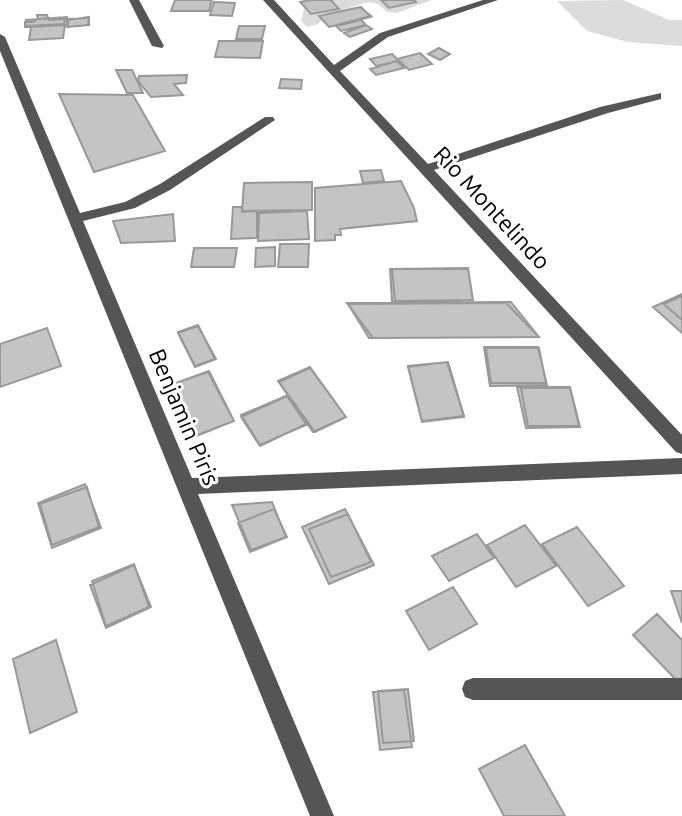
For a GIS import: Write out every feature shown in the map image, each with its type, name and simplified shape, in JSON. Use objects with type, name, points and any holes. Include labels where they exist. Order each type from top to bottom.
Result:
[{"type":"street","points":[[134,0],[158,46]]},
{"type":"street","name":"Rio Montelindo","points":[[268,0],[682,447]]},
{"type":"street","points":[[334,70],[384,35],[493,0]]},
{"type":"street","name":"Benjamin Piris","points":[[0,37],[8,74],[74,219],[187,486],[322,816]]},
{"type":"street","points":[[425,169],[604,110],[657,96]]},
{"type":"street","points":[[74,219],[130,205],[165,187],[269,120]]},
{"type":"street","points":[[187,486],[682,466]]},
{"type":"street","points":[[473,689],[682,689]]},
{"type":"shaded area","points":[[312,0],[432,0],[397,13],[387,12],[378,4],[369,2],[328,14],[318,24],[307,27],[301,21],[305,5]]},
{"type":"shaded area","points":[[623,0],[669,20],[682,20],[682,46],[628,42],[587,31],[557,1]]},
{"type":"building","points":[[175,0],[212,0],[209,11],[171,11]]},
{"type":"building","points":[[331,0],[339,9],[311,14],[300,2]]},
{"type":"building","points":[[381,0],[414,0],[416,2],[389,8]]},
{"type":"building","points":[[214,2],[235,3],[232,16],[210,15]]},
{"type":"building","points":[[360,7],[371,16],[329,27],[319,16]]},
{"type":"building","points":[[361,7],[371,17],[329,27],[319,16]]},
{"type":"building","points":[[37,15],[47,15],[49,20],[65,19],[64,24],[25,26],[25,22],[38,19]]},
{"type":"building","points":[[67,17],[67,24],[25,27],[26,20]]},
{"type":"building","points":[[89,17],[89,25],[68,27],[68,20]]},
{"type":"building","points":[[89,18],[88,25],[67,27],[68,19]]},
{"type":"building","points":[[361,20],[366,25],[341,31],[336,26]]},
{"type":"building","points":[[65,25],[63,38],[29,40],[31,27]]},
{"type":"building","points":[[366,25],[372,29],[350,37],[344,33]]},
{"type":"building","points":[[239,26],[265,26],[262,39],[236,39]]},
{"type":"building","points":[[219,41],[263,41],[260,58],[215,57]]},
{"type":"building","points":[[439,48],[450,54],[440,60],[428,54]]},
{"type":"building","points":[[420,53],[432,64],[409,70],[397,59]]},
{"type":"building","points":[[392,54],[399,61],[376,66],[370,59]]},
{"type":"building","points":[[397,61],[404,68],[376,75],[370,69]]},
{"type":"building","points":[[116,70],[132,70],[143,93],[127,93]]},
{"type":"building","points":[[187,75],[186,83],[174,84],[183,95],[151,97],[138,81],[139,76]]},
{"type":"building","points":[[281,79],[302,80],[301,89],[279,88]]},
{"type":"building","points":[[59,94],[133,95],[165,151],[94,172]]},
{"type":"building","points":[[381,170],[384,181],[363,183],[360,171]]},
{"type":"building","points":[[401,181],[417,221],[340,229],[341,235],[335,235],[335,240],[315,241],[315,188]]},
{"type":"building","points":[[312,182],[312,210],[242,211],[244,183]]},
{"type":"building","points":[[233,207],[242,207],[242,212],[257,211],[257,238],[231,239]]},
{"type":"building","points":[[307,211],[309,239],[258,241],[259,213]]},
{"type":"building","points":[[173,214],[175,241],[121,243],[113,221]]},
{"type":"building","points":[[280,244],[309,244],[308,267],[278,267]]},
{"type":"building","points":[[275,247],[275,266],[255,267],[256,248]]},
{"type":"building","points":[[194,248],[237,248],[234,267],[191,267]]},
{"type":"building","points":[[468,268],[473,301],[392,302],[390,269]]},
{"type":"building","points":[[392,269],[468,269],[473,300],[395,301]]},
{"type":"building","points":[[682,294],[682,333],[653,307]]},
{"type":"building","points":[[682,296],[682,320],[664,304]]},
{"type":"building","points":[[511,302],[539,337],[373,338],[347,303]]},
{"type":"building","points":[[506,303],[539,337],[369,338],[348,304]]},
{"type":"building","points":[[198,325],[215,359],[195,366],[178,332]]},
{"type":"building","points":[[198,326],[216,359],[195,367],[178,333]]},
{"type":"building","points":[[47,328],[61,366],[0,387],[0,344]]},
{"type":"building","points":[[484,347],[538,347],[547,385],[490,386]]},
{"type":"building","points":[[486,348],[539,348],[546,383],[491,383]]},
{"type":"building","points":[[447,362],[464,417],[422,422],[408,367]]},
{"type":"building","points":[[448,362],[464,416],[422,421],[408,366]]},
{"type":"building","points":[[310,367],[346,417],[313,432],[278,381]]},
{"type":"building","points":[[310,368],[346,417],[315,432],[279,382]]},
{"type":"building","points":[[209,371],[234,421],[194,437],[170,385]]},
{"type":"building","points":[[208,372],[234,421],[195,436],[170,385]]},
{"type":"building","points":[[517,387],[570,387],[580,427],[526,428]]},
{"type":"building","points":[[521,388],[570,388],[579,426],[528,426]]},
{"type":"building","points":[[288,395],[308,424],[260,445],[241,415]]},
{"type":"building","points":[[287,396],[306,424],[260,446],[241,417]]},
{"type":"building","points":[[85,484],[101,528],[52,548],[38,503]]},
{"type":"building","points":[[87,487],[99,527],[52,545],[40,504]]},
{"type":"building","points":[[272,502],[286,537],[251,550],[232,505]]},
{"type":"building","points":[[274,509],[287,537],[250,552],[238,523]]},
{"type":"building","points":[[345,509],[374,565],[329,584],[302,527]]},
{"type":"building","points":[[348,514],[371,562],[331,577],[309,529]]},
{"type":"building","points":[[525,525],[556,566],[516,587],[487,545]]},
{"type":"building","points":[[577,527],[624,586],[588,606],[542,544]]},
{"type":"building","points":[[477,534],[494,558],[449,581],[432,556]]},
{"type":"building","points":[[134,564],[149,607],[106,626],[92,581]]},
{"type":"building","points":[[134,565],[151,607],[106,628],[90,585]]},
{"type":"building","points":[[453,587],[477,624],[429,650],[406,611]]},
{"type":"building","points":[[671,591],[682,591],[682,623]]},
{"type":"building","points":[[657,614],[682,640],[682,686],[633,635]]},
{"type":"building","points":[[56,640],[77,712],[30,733],[13,659]]},
{"type":"building","points":[[408,689],[414,741],[383,743],[378,691]]},
{"type":"building","points":[[404,690],[412,747],[380,750],[373,692]]},
{"type":"building","points":[[525,745],[565,816],[504,816],[479,769]]}]
